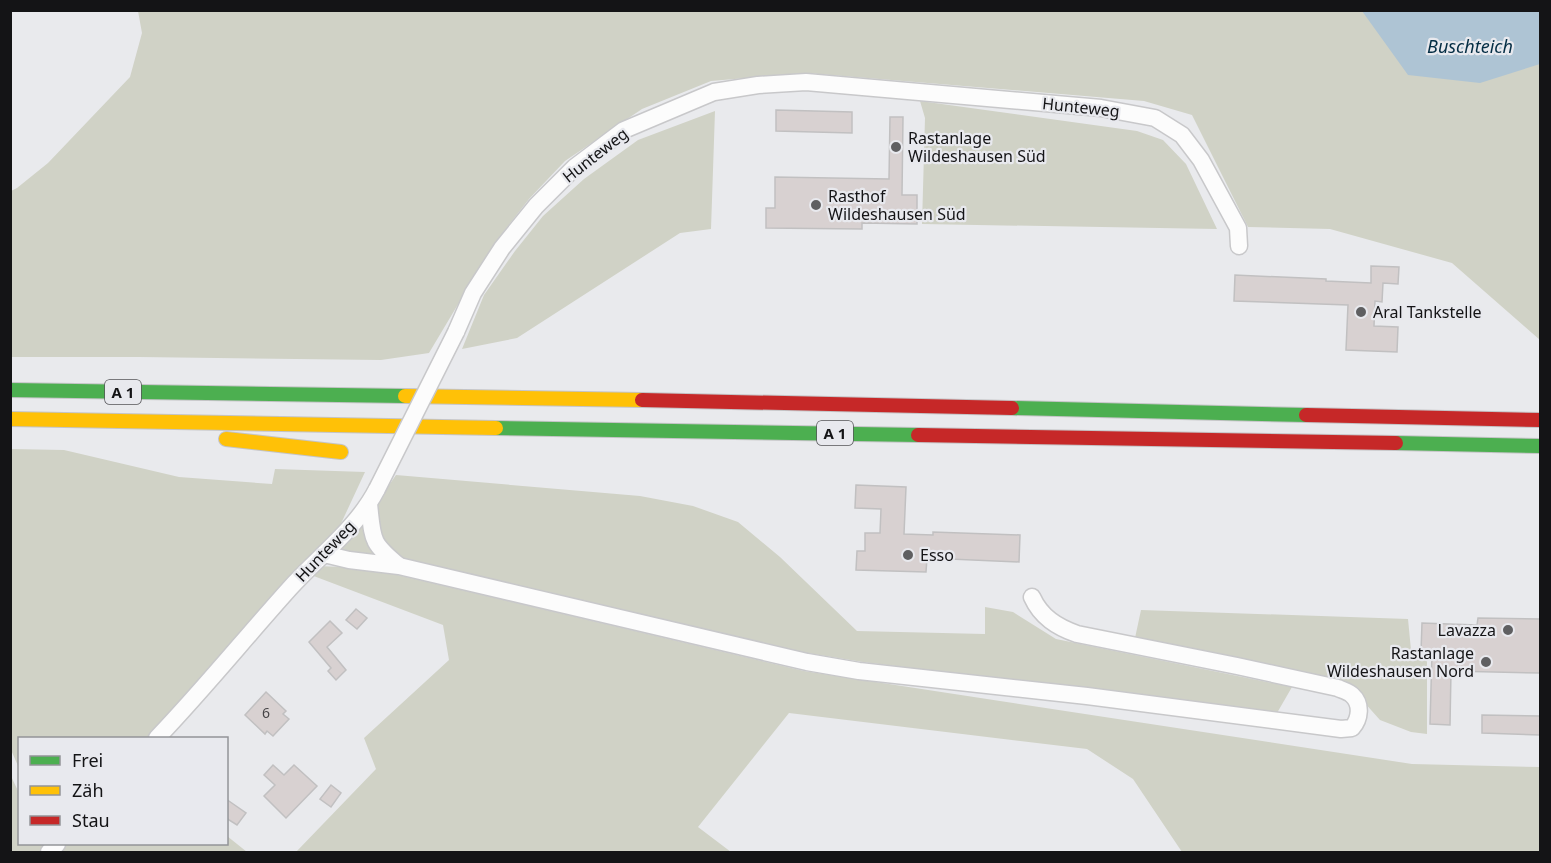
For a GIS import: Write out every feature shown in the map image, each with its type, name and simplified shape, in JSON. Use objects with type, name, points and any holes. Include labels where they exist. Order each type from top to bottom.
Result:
[{"type":"highway","name":"A 1","points":[[10,390],[522,397],[1540,420]]},
{"type":"highway","name":"A 1","points":[[10,419],[1540,446]]},
{"type":"highway","points":[[130,420],[168,435],[179,436]]},
{"type":"highway","points":[[212,438],[341,452]]},
{"type":"street","name":"Hunteweg","points":[[158,737],[373,497],[456,332],[473,293],[502,248],[536,206],[575,167],[624,130],[714,92],[758,85],[806,82],[1101,108],[1155,118],[1182,135],[1201,160],[1238,228],[1239,246]]},
{"type":"street","points":[[373,497],[375,543],[399,566]]},
{"type":"street","points":[[324,554],[349,560],[399,566],[807,662],[859,671],[1087,696],[1341,729],[1352,728],[1357,722],[1359,711],[1357,703],[1352,695],[1338,688],[1077,634],[1055,626],[1035,605],[1032,597]]},
{"type":"shaded area","points":[[138,11],[1540,11],[1540,340],[1452,263],[1330,229],[1248,227],[1192,115],[1144,101],[807,73],[711,81],[642,109],[565,161],[529,199],[494,244],[429,353],[381,360],[11,357],[11,191],[48,163],[130,77],[142,33]]},
{"type":"shaded area","points":[[920,101],[1137,131],[1163,140],[1186,164],[1217,229],[922,224],[925,118]]},
{"type":"shaded area","points":[[715,111],[711,229],[680,233],[517,338],[462,349],[484,295],[543,216],[584,179],[638,140]]},
{"type":"shaded area","points":[[11,449],[64,450],[179,477],[272,484],[275,469],[365,472],[338,530],[291,574],[150,737],[18,737],[18,766],[11,750]]},
{"type":"shaded area","points":[[396,475],[640,496],[693,506],[738,522],[780,557],[857,631],[985,634],[985,607],[1013,612],[1056,639],[1292,687],[1277,713],[863,662],[807,653],[411,563],[387,547],[379,530],[378,501]]},
{"type":"shaded area","points":[[366,522],[375,554],[339,551]]},
{"type":"shaded area","points":[[317,566],[368,568],[804,671],[1412,764],[1540,767],[1540,852],[1182,852],[1133,779],[1087,749],[789,713],[698,827],[731,852],[296,852],[376,769],[364,738],[449,660],[443,625],[311,575]]},
{"type":"shaded area","points":[[1141,610],[1408,619],[1411,650],[1427,661],[1427,734],[1411,732],[1380,720],[1354,691],[1324,676],[1135,638]]},
{"type":"shaded area","points":[[10,774],[18,791],[18,845],[43,845],[45,849],[42,852],[11,852]]},
{"type":"shaded area","points":[[228,837],[247,852],[54,852],[62,845],[228,845]]},
{"type":"water","name":"Buschteich","points":[[1362,11],[1540,11],[1540,64],[1480,83],[1408,75]]},
{"type":"building","points":[[776,110],[852,112],[852,133],[776,131]]},
{"type":"building","name":"Rastanlage Wildeshausen Süd","points":[[890,117],[903,117],[902,195],[917,195],[917,224],[862,223],[862,229],[766,228],[766,208],[775,208],[775,177],[889,179]]},
{"type":"building","points":[[1371,266],[1399,267],[1398,284],[1383,283],[1382,302],[1375,301],[1374,326],[1398,327],[1397,352],[1346,350],[1348,305],[1234,301],[1235,275],[1371,283]]},
{"type":"building","points":[[856,485],[906,487],[904,534],[933,535],[933,532],[1020,535],[1019,562],[927,558],[926,572],[856,570],[857,551],[865,551],[865,533],[880,533],[881,509],[855,508]]},
{"type":"building","points":[[356,609],[367,618],[357,629],[346,620]]},
{"type":"building","name":"Rastanlage Wildeshausen Nord","points":[[1478,618],[1540,619],[1540,673],[1451,671],[1450,725],[1430,724],[1432,652],[1421,652],[1422,623],[1477,625]]},
{"type":"building","points":[[330,621],[342,633],[327,647],[346,670],[336,680],[328,671],[331,668],[309,642]]},
{"type":"building","points":[[266,692],[286,711],[283,714],[289,719],[273,736],[267,731],[265,734],[245,715]]},
{"type":"building","points":[[1482,715],[1540,716],[1540,735],[1482,733]]},
{"type":"building","points":[[273,765],[284,775],[294,765],[317,786],[286,818],[264,796],[275,785],[264,775]]},
{"type":"building","points":[[331,785],[341,793],[331,807],[320,799]]},
{"type":"building","points":[[228,800],[246,813],[237,825],[228,819]]},
{"type":"traffic: fast","points":[[10,390],[405,396]]},
{"type":"traffic: fast","points":[[1012,408],[1306,415]]},
{"type":"traffic: fast","points":[[496,428],[918,435]]},
{"type":"traffic: fast","points":[[1396,443],[1540,446]]},
{"type":"traffic: slow","points":[[405,396],[642,400]]},
{"type":"traffic: slow","points":[[10,419],[496,428]]},
{"type":"traffic: slow","points":[[226,439],[341,452]]},
{"type":"traffic: jam","points":[[642,400],[1012,408]]},
{"type":"traffic: jam","points":[[1306,415],[1540,420]]},
{"type":"traffic: jam","points":[[918,435],[1396,443]]},
{"type":"place","name":"Rastanlage Wildeshausen Süd","points":[[896,147]]},
{"type":"place","name":"Rasthof Wildeshausen Süd","points":[[816,205]]},
{"type":"place","name":"Aral Tankstelle","points":[[1361,312]]},
{"type":"place","name":"Esso","points":[[908,555]]},
{"type":"place","name":"Lavazza","points":[[1508,630]]},
{"type":"place","name":"Rastanlage Wildeshausen Nord","points":[[1486,662]]}]
